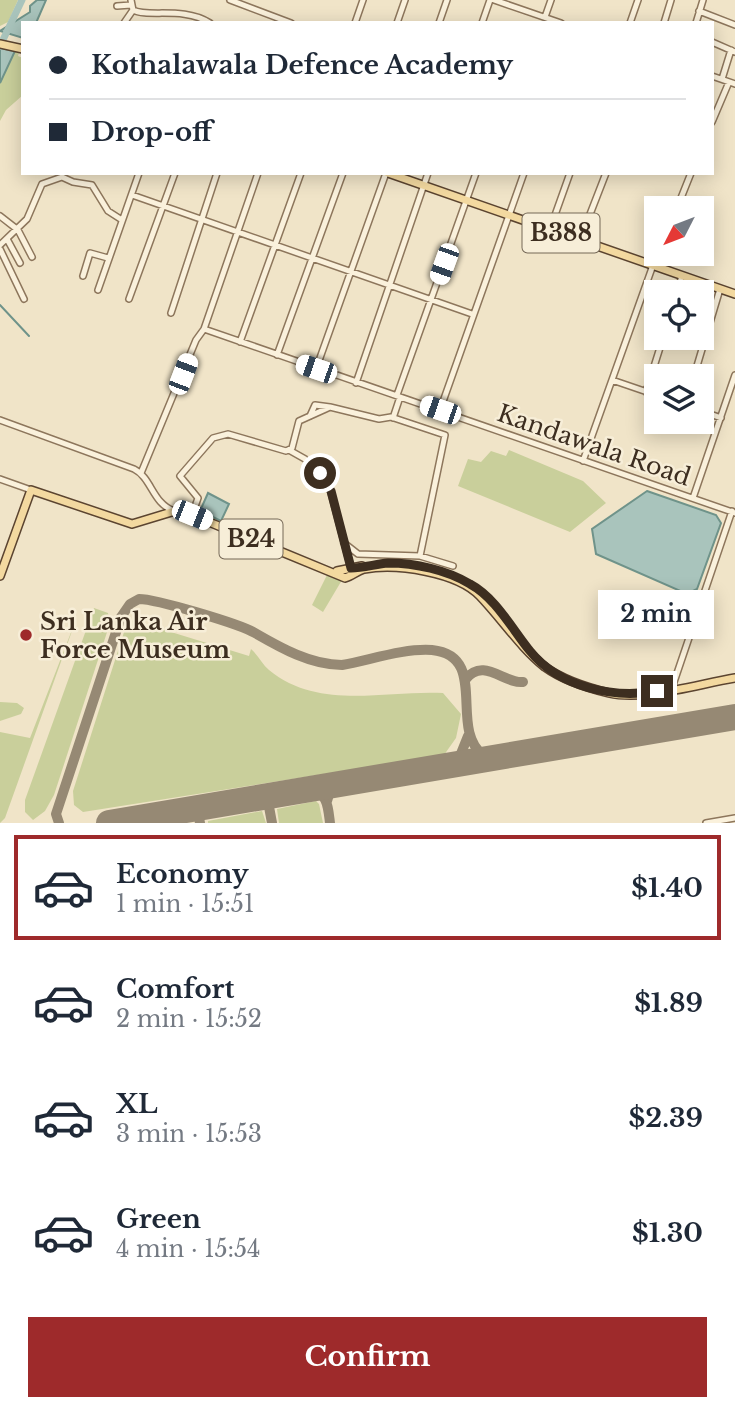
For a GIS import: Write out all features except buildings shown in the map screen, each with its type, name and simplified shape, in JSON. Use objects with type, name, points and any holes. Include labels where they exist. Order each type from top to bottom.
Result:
[{"type":"main road","points":[[0,44],[20,49]]},
{"type":"main road","name":"B388","points":[[393,175],[644,262]]},
{"type":"main road","name":"B388","points":[[655,266],[735,294]]},
{"type":"main road","points":[[0,576],[31,489],[132,524],[175,511]]},
{"type":"main road","name":"B24","points":[[175,511],[192,515],[327,569],[349,571],[406,568],[466,586],[479,595],[530,652],[552,671],[610,693],[628,695],[735,678]]},
{"type":"street","points":[[230,0],[272,20]]},
{"type":"street","points":[[356,21],[363,0]]},
{"type":"street","points":[[398,21],[405,0]]},
{"type":"street","points":[[440,21],[447,0]]},
{"type":"street","points":[[483,21],[492,0],[556,21]]},
{"type":"street","points":[[545,17],[551,0]]},
{"type":"street","points":[[631,21],[638,0]]},
{"type":"street","points":[[665,21],[671,0]]},
{"type":"street","points":[[696,21],[703,0]]},
{"type":"street","points":[[117,6],[132,5]]},
{"type":"street","points":[[125,21],[132,5]]},
{"type":"street","points":[[132,5],[139,13],[178,12],[204,21]]},
{"type":"street","points":[[699,11],[735,25]]},
{"type":"street","points":[[531,21],[533,13]]},
{"type":"street","points":[[714,44],[733,51],[722,79]]},
{"type":"street","points":[[714,77],[732,83],[714,118]]},
{"type":"street","points":[[98,290],[137,175]]},
{"type":"street","points":[[129,299],[174,175]]},
{"type":"street","points":[[171,313],[216,175]]},
{"type":"street","points":[[141,472],[196,340],[204,329],[257,175]]},
{"type":"street","points":[[240,342],[300,175]]},
{"type":"street","points":[[277,355],[342,175]]},
{"type":"street","points":[[316,369],[386,175]]},
{"type":"street","points":[[356,383],[427,175]]},
{"type":"street","points":[[393,418],[398,396],[475,175]]},
{"type":"street","points":[[440,410],[523,175]]},
{"type":"street","points":[[550,229],[569,175]]},
{"type":"street","points":[[580,240],[605,175]]},
{"type":"street","points":[[682,196],[690,175]]},
{"type":"street","points":[[2,243],[27,219],[42,184],[62,177],[73,183],[92,185],[108,211],[122,220]]},
{"type":"street","points":[[132,195],[472,314]]},
{"type":"street","points":[[0,216],[18,230],[32,257]]},
{"type":"street","points":[[2,243],[20,262]]},
{"type":"street","points":[[2,243],[24,299]]},
{"type":"street","points":[[83,276],[90,254],[108,258]]},
{"type":"street","points":[[583,461],[652,266]]},
{"type":"street","points":[[681,280],[682,276]]},
{"type":"street","points":[[698,364],[720,289]]},
{"type":"street","name":"Kandawala Road","points":[[204,329],[733,512]]},
{"type":"street","points":[[693,498],[735,375]]},
{"type":"street","points":[[612,380],[644,391]]},
{"type":"street","points":[[289,450],[299,421],[330,407],[379,419],[393,418],[445,435],[420,556]]},
{"type":"street","points":[[714,415],[721,418]]},
{"type":"street","points":[[0,420],[141,472],[157,499],[175,511]]},
{"type":"street","points":[[192,515],[198,498],[180,476],[212,438],[228,434],[277,450],[289,450],[305,459],[329,485],[349,571]]},
{"type":"street","points":[[0,479],[31,489]]},
{"type":"street","points":[[672,688],[733,512]]},
{"type":"street","points":[[344,543],[358,554],[420,556],[453,566]]},
{"type":"street","points":[[706,823],[735,818]]},
{"type":"green space","points":[[0,0],[18,0],[8,22],[0,26]]},
{"type":"green space","points":[[17,48],[20,49],[18,56],[21,57],[21,97],[6,110],[0,121],[0,83]]},
{"type":"green space","points":[[509,450],[583,481],[606,503],[570,532],[458,486],[468,459],[481,462],[491,451],[506,456]]},
{"type":"green space","points":[[328,573],[342,580],[323,612],[312,605]]},
{"type":"green space","points":[[94,608],[108,613],[110,623],[54,795],[45,811],[33,820],[25,812],[25,800]]},
{"type":"green space","points":[[77,617],[5,818],[0,823],[0,732],[30,738]]},
{"type":"green space","points":[[133,620],[134,626],[156,632],[158,628],[249,656],[251,649],[269,670],[288,683],[309,690],[353,696],[443,693],[461,714],[456,738],[444,755],[83,812],[74,805],[73,791],[125,629]]},
{"type":"green space","points":[[0,702],[17,703],[24,708],[21,714],[0,721]]},
{"type":"green space","points":[[316,801],[323,823],[279,823],[277,809]]},
{"type":"green space","points":[[262,811],[266,823],[208,823],[208,821]]},
{"type":"water","points":[[37,0],[46,0],[37,21],[21,21],[21,37],[0,31],[30,12],[30,6]]},
{"type":"water","points":[[0,48],[15,51],[0,83]]},
{"type":"water","points":[[647,491],[716,515],[721,523],[697,589],[687,594],[596,554],[592,529]]},
{"type":"water","points":[[208,493],[229,504],[221,521],[200,511]]},
{"type":"waterway","points":[[0,46],[22,0]]},
{"type":"waterway","points":[[0,305],[29,336]]},
{"type":"taxiway","points":[[59,823],[56,814],[121,617],[130,604],[139,599],[179,607],[233,624],[297,655],[330,664],[342,665],[421,650],[449,655],[460,665],[464,679],[468,728],[473,743],[483,755],[500,757]]},
{"type":"taxiway","points":[[466,679],[480,670],[523,682]]},
{"type":"taxiway","points":[[443,766],[460,756],[468,736]]},
{"type":"taxiway","points":[[327,801],[330,791],[341,784]]},
{"type":"taxiway","points":[[309,789],[323,797],[330,823]]},
{"type":"taxiway","points":[[267,796],[272,823]]},
{"type":"taxiway","points":[[197,808],[200,823]]},
{"type":"runway","points":[[109,823],[735,717]]},
{"type":"place","name":"Sri Lanka Air Force Museum","points":[[26,635]]},
{"type":"route","points":[[320,473],[331,491],[351,568],[390,563],[415,564],[470,583],[485,594],[530,652],[552,671],[610,693],[628,695],[657,691]]}]
